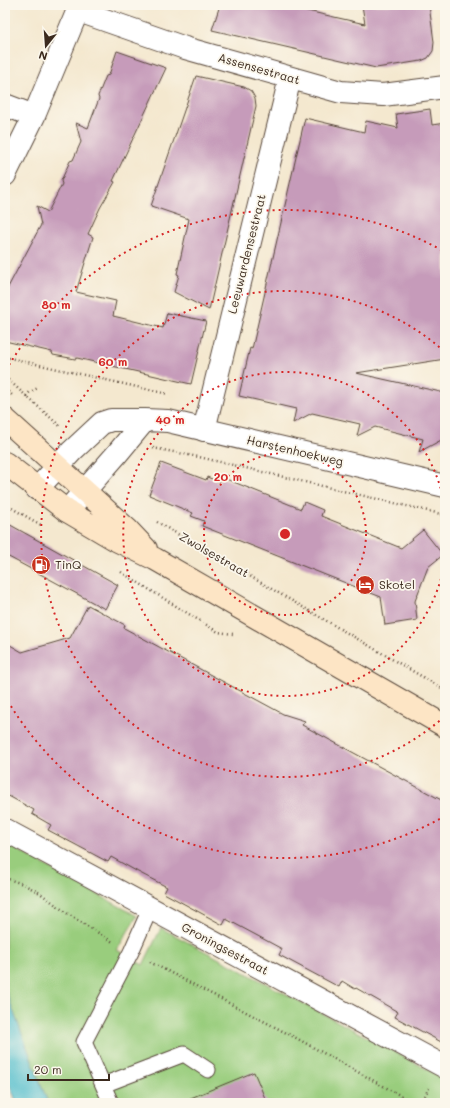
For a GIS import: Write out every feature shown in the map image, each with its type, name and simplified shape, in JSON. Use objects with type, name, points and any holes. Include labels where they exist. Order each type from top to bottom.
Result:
[{"type":"main road","points":[[5,419],[85,490],[128,530],[156,559]]},
{"type":"main road","points":[[5,463],[66,511],[116,540],[156,559],[445,726]]},
{"type":"street","name":"Assensestraat","points":[[80,8],[185,48],[342,92],[383,96],[445,87]]},
{"type":"street","points":[[5,175],[34,116],[80,8]]},
{"type":"street","name":"Leeuwardensestraat","points":[[204,430],[290,78]]},
{"type":"street","points":[[5,104],[34,116]]},
{"type":"street","name":"Harstenhoekweg","points":[[37,489],[102,423],[111,420],[168,421],[445,486]]},
{"type":"street","points":[[66,511],[145,420]]},
{"type":"street","name":"Groningsestraat","points":[[5,830],[445,1067]]},
{"type":"lane","points":[[112,1103],[84,1042],[131,952],[150,909]]},
{"type":"lane","points":[[103,1085],[184,1054],[208,1070]]},
{"type":"path","points":[[26,396],[38,388]]},
{"type":"path","points":[[5,389],[16,398]]},
{"type":"path","points":[[147,447],[199,457],[445,515]]},
{"type":"path","name":"Zwolsestraat","points":[[155,521],[445,690]]},
{"type":"path","points":[[5,878],[23,884],[40,893],[68,914],[131,952],[298,1039],[414,1103]]},
{"type":"green space","points":[[5,843],[137,916],[117,950],[143,965],[161,928],[445,1079],[445,1103],[48,1103],[5,989]]},
{"type":"water","points":[[5,989],[48,1103],[17,1103],[5,1075]]},
{"type":"building","points":[[220,5],[281,5],[365,24],[362,5],[429,5],[434,42],[433,51],[428,58],[421,61],[376,68],[212,30]]},
{"type":"building","points":[[117,51],[166,68],[113,181],[115,182],[100,208],[88,234],[93,237],[76,292],[116,301],[113,316],[163,328],[167,313],[206,321],[191,384],[77,358],[75,359],[53,355],[52,352],[5,341],[5,293],[41,225],[37,206],[48,212],[62,184],[61,181],[70,161],[73,160],[81,142],[76,123],[88,128],[99,99],[98,96],[106,76],[109,75]]},
{"type":"building","points":[[196,76],[244,87],[251,91],[255,98],[256,106],[209,310],[174,292],[179,275],[177,274],[189,219],[151,206]]},
{"type":"building","points":[[430,109],[432,125],[445,123],[445,359],[356,373],[445,393],[445,438],[419,452],[423,439],[375,427],[357,436],[360,424],[312,413],[293,423],[296,409],[239,396],[250,348],[252,349],[305,118],[364,132],[366,121],[398,128],[396,114]]},
{"type":"building","points":[[161,463],[206,480],[207,477],[219,482],[221,477],[301,509],[304,502],[323,510],[321,516],[401,548],[423,530],[443,555],[428,567],[415,601],[417,620],[385,625],[381,597],[202,526],[204,521],[191,516],[193,513],[149,495]]},
{"type":"building","points":[[5,522],[118,585],[105,609],[5,555]]},
{"type":"building","points":[[88,605],[125,625],[124,628],[283,714],[305,721],[302,725],[445,802],[445,1044],[395,1017],[398,1012],[356,988],[355,989],[342,981],[339,987],[279,955],[282,949],[226,919],[223,925],[164,893],[167,887],[111,857],[108,862],[48,830],[51,825],[32,814],[34,810],[5,794],[5,642],[22,652],[70,638]]},
{"type":"building","points":[[254,1072],[267,1103],[181,1103],[181,1102]]},
{"type":"place","name":"TinQ","points":[[41,565]]},
{"type":"place","name":"Skotel","points":[[365,585]]}]
